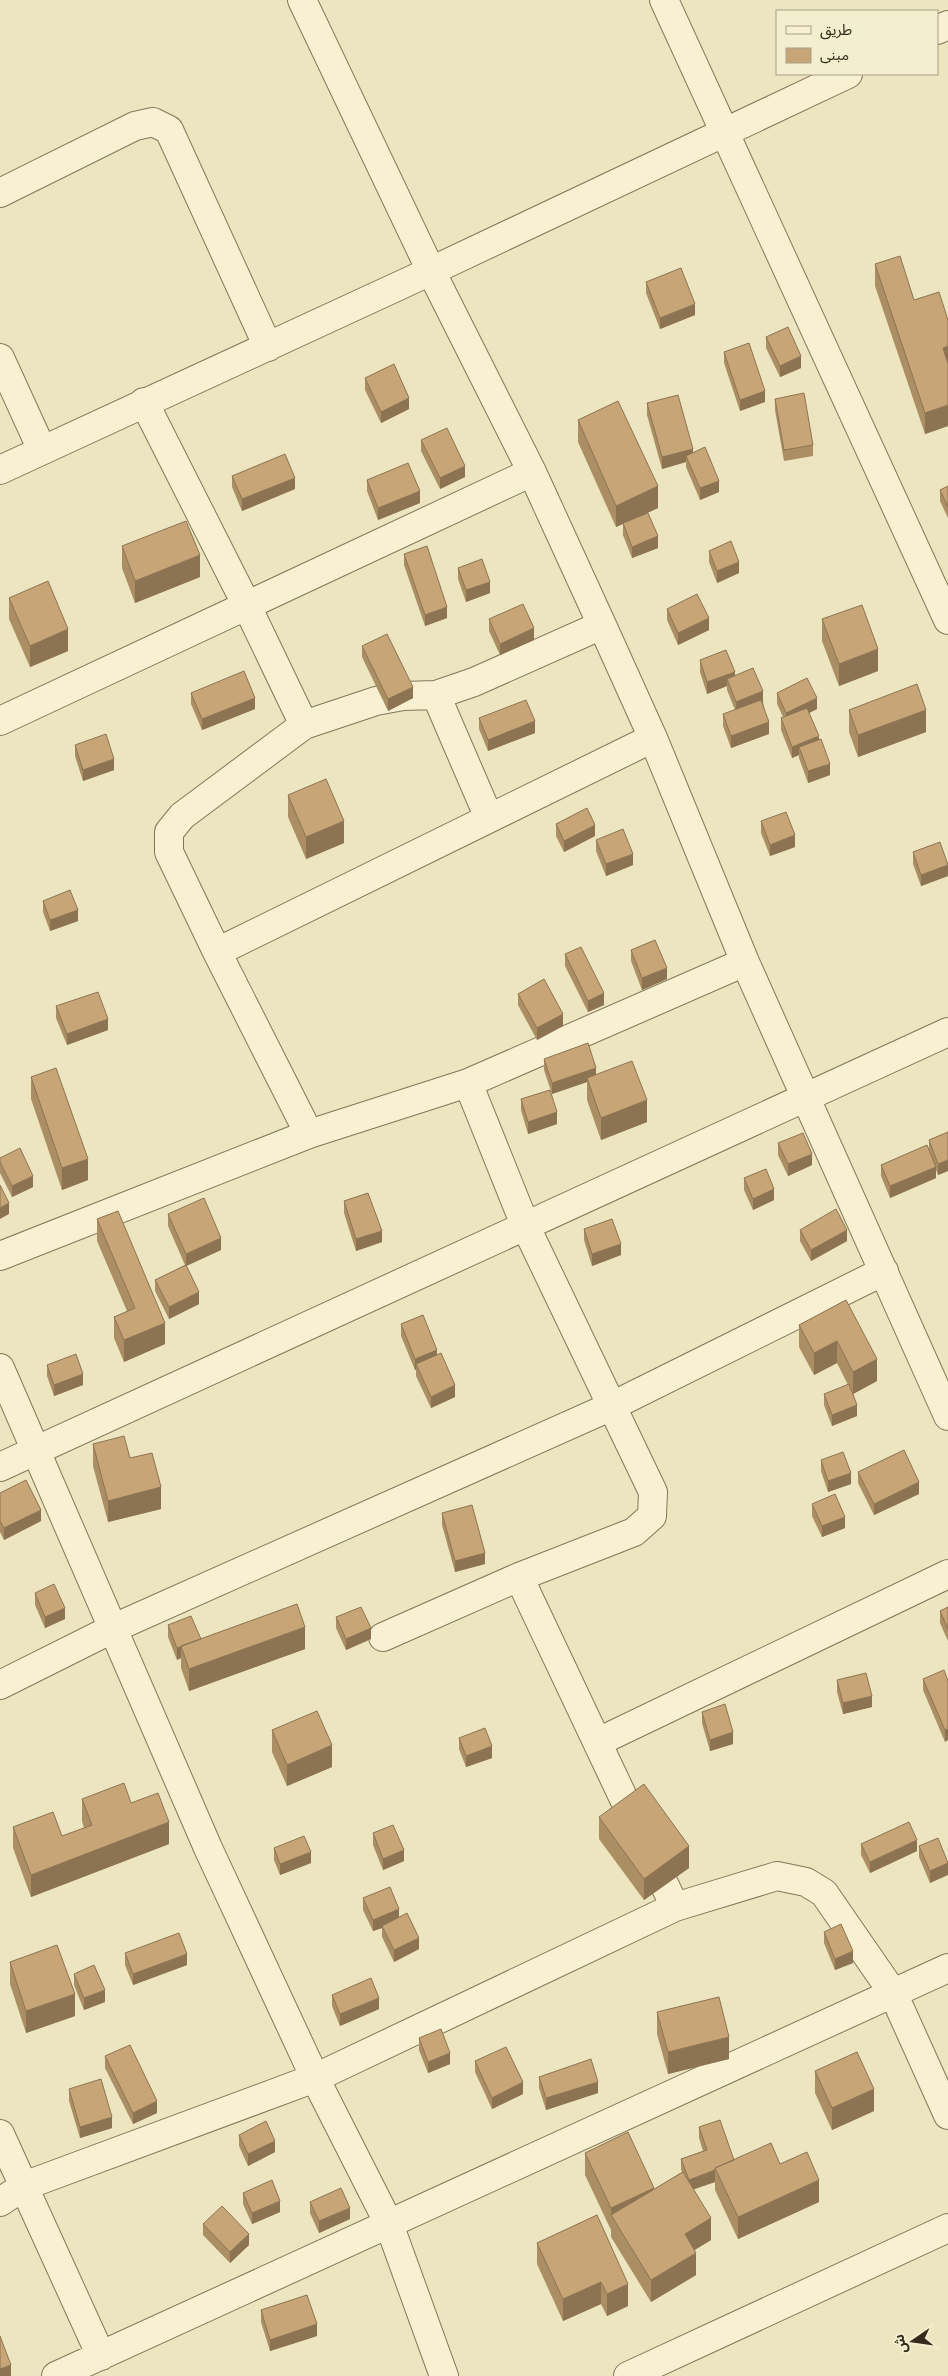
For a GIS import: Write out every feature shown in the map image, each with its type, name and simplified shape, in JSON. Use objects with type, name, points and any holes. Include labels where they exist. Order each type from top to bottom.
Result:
[{"type":"street","points":[[302,0],[431,271],[532,472],[653,738],[745,962],[945,1403]]},
{"type":"street","points":[[664,0],[948,620]]},
{"type":"street","points":[[0,470],[431,271],[846,75]]},
{"type":"street","points":[[0,193],[135,126],[153,122],[169,130],[268,347]]},
{"type":"street","points":[[0,358],[42,450]]},
{"type":"street","points":[[144,402],[246,604],[304,725]]},
{"type":"street","points":[[0,721],[246,604],[532,472]]},
{"type":"street","points":[[309,1134],[169,852],[169,832],[182,816],[304,725],[376,701],[403,696],[436,695],[474,682],[602,625]]},
{"type":"street","points":[[436,695],[490,818]]},
{"type":"street","points":[[217,952],[653,738]]},
{"type":"street","points":[[0,1256],[309,1134],[468,1083],[745,962]]},
{"type":"street","points":[[0,1467],[948,1032]]},
{"type":"street","points":[[383,1637],[519,1577],[634,1532],[652,1516],[653,1492],[525,1225],[468,1083]]},
{"type":"street","points":[[0,1685],[114,1628],[612,1406],[884,1271]]},
{"type":"street","points":[[0,1368],[208,1848],[314,2078],[389,2224],[444,2376]]},
{"type":"street","points":[[598,1742],[948,1574]]},
{"type":"street","points":[[519,1577],[675,1907]]},
{"type":"street","points":[[0,2202],[24,2186],[314,2078],[675,1907],[777,1876],[806,1882],[824,1893],[893,1993],[948,2115]]},
{"type":"street","points":[[56,2376],[948,1968]]},
{"type":"street","points":[[0,2134],[101,2356]]},
{"type":"street","points":[[628,2376],[948,2228]]},
{"type":"building","points":[[900,256],[914,300],[939,292],[948,320],[948,346],[943,348],[948,364],[948,405],[925,413],[875,264]]},
{"type":"building","points":[[681,268],[695,304],[660,318],[646,282]]},
{"type":"building","points":[[788,327],[801,356],[780,366],[766,337]]},
{"type":"building","points":[[749,343],[765,391],[740,400],[724,352]]},
{"type":"building","points":[[394,364],[409,398],[381,412],[365,378]]},
{"type":"building","points":[[804,393],[813,445],[784,450],[775,399]]},
{"type":"building","points":[[678,395],[693,449],[662,457],[647,403]]},
{"type":"building","points":[[618,401],[658,486],[616,506],[578,420]]},
{"type":"building","points":[[447,428],[465,466],[440,478],[421,440]]},
{"type":"building","points":[[705,447],[719,481],[700,488],[686,456]]},
{"type":"building","points":[[285,454],[295,478],[242,499],[232,476]]},
{"type":"building","points":[[408,463],[420,491],[378,508],[367,480]]},
{"type":"building","points":[[948,486],[948,507],[940,490]]},
{"type":"building","points":[[648,513],[658,536],[632,547],[623,523]]},
{"type":"building","points":[[186,521],[200,555],[135,581],[122,546]]},
{"type":"building","points":[[731,541],[739,562],[717,571],[709,551]]},
{"type":"building","points":[[427,546],[447,607],[425,615],[404,554]]},
{"type":"building","points":[[482,559],[490,582],[466,590],[458,568]]},
{"type":"building","points":[[48,581],[68,629],[30,646],[9,598]]},
{"type":"building","points":[[697,594],[709,618],[678,633],[667,609]]},
{"type":"building","points":[[523,604],[534,628],[500,644],[489,619]]},
{"type":"building","points":[[862,605],[878,649],[839,664],[822,619]]},
{"type":"building","points":[[387,634],[413,687],[388,699],[362,646]]},
{"type":"building","points":[[726,650],[735,672],[707,682],[700,660]]},
{"type":"building","points":[[753,668],[763,691],[736,702],[727,679]]},
{"type":"building","points":[[244,671],[255,698],[202,719],[191,693]]},
{"type":"building","points":[[807,678],[817,698],[786,713],[777,693]]},
{"type":"building","points":[[917,684],[926,710],[858,735],[849,710]]},
{"type":"building","points":[[526,700],[535,721],[488,740],[479,718]]},
{"type":"building","points":[[761,700],[769,722],[731,736],[723,714]]},
{"type":"building","points":[[807,708],[819,736],[792,747],[781,718]]},
{"type":"building","points":[[106,734],[114,759],[83,770],[75,745]]},
{"type":"building","points":[[821,739],[830,764],[808,771],[799,747]]},
{"type":"building","points":[[326,779],[344,821],[306,837],[288,795]]},
{"type":"building","points":[[587,808],[595,825],[564,841],[556,824]]},
{"type":"building","points":[[786,812],[795,835],[770,845],[761,821]]},
{"type":"building","points":[[623,829],[633,854],[606,864],[596,840]]},
{"type":"building","points":[[940,842],[948,865],[921,875],[913,852]]},
{"type":"building","points":[[70,890],[78,910],[50,920],[43,901]]},
{"type":"building","points":[[655,940],[667,968],[642,978],[631,950]]},
{"type":"building","points":[[581,947],[604,993],[588,1001],[565,954]]},
{"type":"building","points":[[544,979],[563,1014],[537,1028],[518,994]]},
{"type":"building","points":[[98,992],[108,1019],[67,1034],[56,1006]]},
{"type":"building","points":[[588,1043],[596,1068],[552,1083],[544,1059]]},
{"type":"building","points":[[632,1061],[647,1100],[601,1118],[587,1078]]},
{"type":"building","points":[[56,1068],[88,1159],[62,1168],[31,1077]]},
{"type":"building","points":[[550,1090],[557,1112],[528,1122],[521,1099]]},
{"type":"building","points":[[948,1132],[948,1160],[938,1164],[929,1140]]},
{"type":"building","points":[[803,1133],[812,1154],[788,1164],[778,1143]]},
{"type":"building","points":[[927,1145],[936,1167],[890,1186],[881,1165]]},
{"type":"building","points":[[20,1148],[33,1176],[12,1186],[0,1162],[0,1158]]},
{"type":"building","points":[[766,1169],[774,1189],[753,1199],[744,1178]]},
{"type":"building","points":[[0,1185],[9,1203],[0,1208]]},
{"type":"building","points":[[368,1193],[382,1231],[356,1239],[344,1201]]},
{"type":"building","points":[[204,1198],[221,1238],[186,1254],[168,1214]]},
{"type":"building","points":[[836,1209],[847,1230],[811,1250],[800,1230]]},
{"type":"building","points":[[118,1211],[165,1323],[124,1340],[114,1317],[135,1308],[97,1219]]},
{"type":"building","points":[[612,1219],[621,1244],[592,1254],[584,1229]]},
{"type":"building","points":[[186,1265],[199,1292],[169,1307],[155,1280]]},
{"type":"building","points":[[846,1300],[877,1359],[853,1372],[837,1341],[814,1353],[799,1325]]},
{"type":"building","points":[[423,1315],[437,1350],[415,1359],[401,1324]]},
{"type":"building","points":[[441,1353],[455,1385],[431,1397],[416,1364]]},
{"type":"building","points":[[76,1354],[83,1374],[54,1385],[47,1365]]},
{"type":"building","points":[[849,1384],[857,1405],[832,1415],[824,1394]]},
{"type":"building","points":[[124,1436],[130,1458],[152,1453],[161,1487],[108,1501],[93,1444]]},
{"type":"building","points":[[904,1450],[919,1482],[874,1504],[858,1472]]},
{"type":"building","points":[[843,1452],[851,1473],[828,1481],[821,1460]]},
{"type":"building","points":[[26,1480],[41,1510],[4,1528],[0,1521],[0,1493]]},
{"type":"building","points":[[835,1494],[845,1517],[822,1526],[812,1504]]},
{"type":"building","points":[[472,1505],[485,1553],[455,1561],[442,1513]]},
{"type":"building","points":[[54,1584],[65,1608],[45,1617],[35,1593]]},
{"type":"building","points":[[297,1604],[305,1627],[189,1669],[181,1646]]},
{"type":"building","points":[[361,1607],[371,1628],[346,1639],[336,1617]]},
{"type":"building","points":[[948,1607],[948,1629],[940,1611]]},
{"type":"building","points":[[191,1616],[201,1639],[177,1648],[168,1625]]},
{"type":"building","points":[[944,1670],[948,1681],[948,1729],[945,1730],[923,1679]]},
{"type":"building","points":[[866,1673],[872,1696],[843,1703],[837,1680]]},
{"type":"building","points":[[725,1704],[733,1732],[710,1740],[702,1712]]},
{"type":"building","points":[[317,1711],[332,1745],[287,1765],[272,1730]]},
{"type":"building","points":[[485,1728],[492,1746],[466,1756],[459,1738]]},
{"type":"building","points":[[124,1783],[131,1803],[158,1793],[169,1822],[31,1875],[13,1827],[53,1812],[62,1836],[92,1825],[82,1799]]},
{"type":"building","points":[[644,1784],[689,1846],[644,1879],[599,1817]]},
{"type":"building","points":[[909,1822],[917,1840],[870,1862],[861,1844]]},
{"type":"building","points":[[393,1825],[404,1850],[383,1859],[373,1833]]},
{"type":"building","points":[[304,1836],[311,1852],[280,1864],[274,1848]]},
{"type":"building","points":[[938,1838],[948,1863],[930,1871],[919,1846]]},
{"type":"building","points":[[390,1887],[399,1909],[373,1920],[363,1898]]},
{"type":"building","points":[[407,1913],[419,1938],[394,1950],[382,1926]]},
{"type":"building","points":[[841,1924],[853,1951],[835,1959],[824,1932]]},
{"type":"building","points":[[179,1933],[187,1954],[133,1974],[125,1953]]},
{"type":"building","points":[[57,1945],[75,1994],[26,2011],[10,1962]]},
{"type":"building","points":[[94,1965],[105,1990],[84,1998],[74,1974]]},
{"type":"building","points":[[371,1978],[379,1998],[340,2014],[332,1995]]},
{"type":"building","points":[[719,1997],[729,2037],[668,2052],[657,2012]]},
{"type":"building","points":[[441,2029],[450,2053],[428,2062],[419,2038]]},
{"type":"building","points":[[130,2045],[157,2101],[133,2113],[105,2056]]},
{"type":"building","points":[[506,2047],[523,2082],[492,2098],[475,2061]]},
{"type":"building","points":[[857,2052],[874,2089],[832,2108],[815,2071]]},
{"type":"building","points":[[591,2059],[598,2082],[546,2098],[539,2077]]},
{"type":"building","points":[[101,2079],[112,2117],[80,2127],[69,2089]]},
{"type":"building","points":[[720,2120],[734,2160],[689,2180],[681,2159],[707,2150],[699,2127]]},
{"type":"building","points":[[266,2121],[275,2141],[248,2154],[239,2135]]},
{"type":"building","points":[[628,2132],[654,2188],[611,2208],[585,2153]]},
{"type":"building","points":[[771,2143],[780,2164],[807,2152],[819,2180],[738,2217],[715,2168]]},
{"type":"building","points":[[683,2172],[711,2218],[685,2234],[696,2253],[651,2280],[611,2215]]},
{"type":"building","points":[[272,2180],[280,2201],[252,2213],[243,2193]]},
{"type":"building","points":[[341,2188],[350,2208],[319,2221],[310,2202]]},
{"type":"building","points":[[222,2206],[249,2234],[230,2252],[203,2224]]},
{"type":"building","points":[[597,2215],[628,2284],[607,2294],[601,2282],[563,2299],[537,2243]]},
{"type":"building","points":[[307,2295],[317,2324],[270,2340],[261,2310]]},
{"type":"building","points":[[0,2336],[11,2365],[0,2369]]}]
